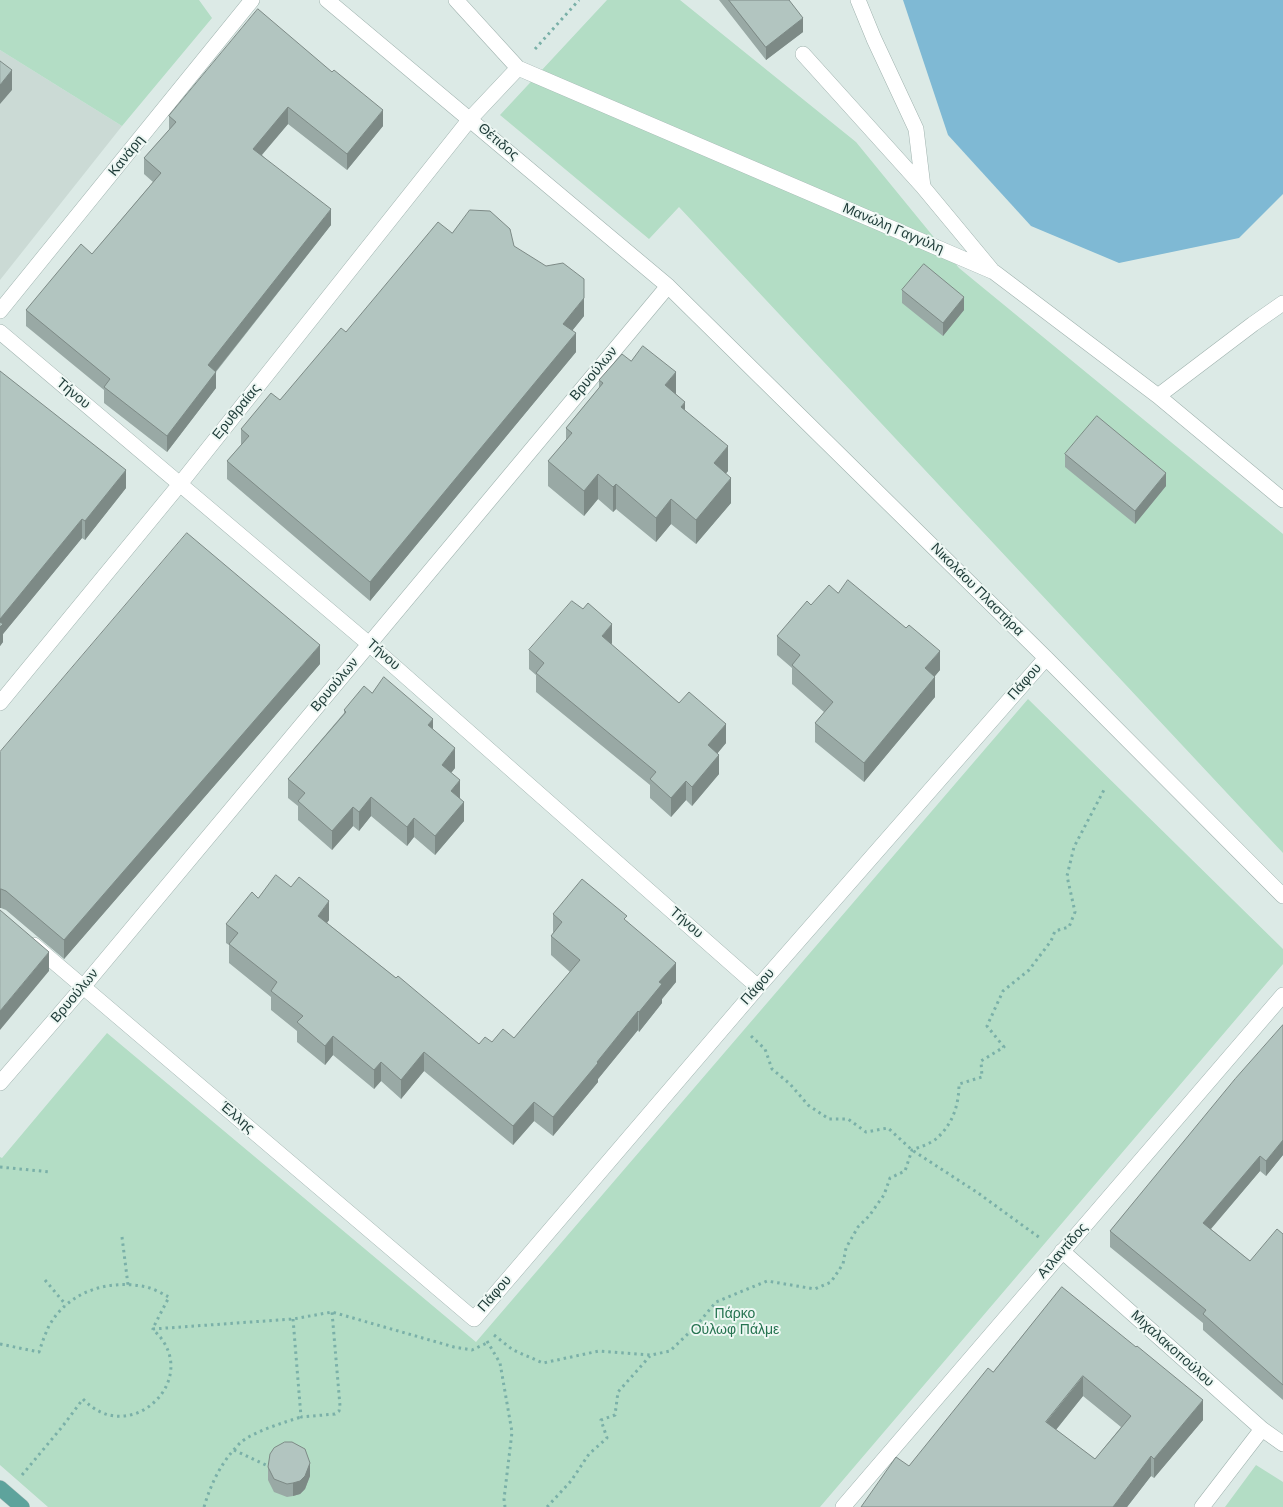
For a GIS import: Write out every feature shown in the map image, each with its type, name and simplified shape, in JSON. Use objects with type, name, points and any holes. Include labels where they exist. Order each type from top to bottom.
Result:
[{"type":"main road","points":[[3,1491],[22,1507]]},
{"type":"street","name":"Κανάρη","points":[[0,311],[252,0]]},
{"type":"street","name":"Θέτιδος","points":[[327,0],[668,286]]},
{"type":"street","points":[[456,0],[518,68],[470,119]]},
{"type":"street","points":[[858,0],[916,129],[923,187]]},
{"type":"street","points":[[803,54],[923,187],[994,272]]},
{"type":"street","name":"Μανώλη Γαγγύλη","points":[[518,68],[994,272],[1158,396],[1283,500]]},
{"type":"street","name":"Ερυθραίας","points":[[0,703],[180,484],[470,119]]},
{"type":"street","name":"Βρυούλων","points":[[0,1083],[83,987],[668,286]]},
{"type":"street","name":"Νικολάου Πλαστήρα","points":[[668,286],[1046,658],[1283,896]]},
{"type":"street","points":[[1158,396],[1283,303]]},
{"type":"street","name":"Τήνου","points":[[0,332],[369,644],[758,987]]},
{"type":"street","name":"Πάφου","points":[[474,1318],[758,987],[1046,658]]},
{"type":"street","name":"Έλλης","points":[[23,936],[474,1318]]},
{"type":"street","name":"Ατλαντίδος","points":[[843,1507],[1283,995]]},
{"type":"street","name":"Μιχαλακοπούλου","points":[[1062,1252],[1262,1429],[1283,1444]]},
{"type":"street","points":[[1202,1507],[1262,1429]]},
{"type":"path","points":[[518,68],[579,0]]},
{"type":"path","points":[[474,1318],[513,1350],[543,1363],[599,1351],[651,1355],[670,1350],[696,1326],[716,1302],[767,1281],[815,1289],[831,1282],[843,1264],[846,1248],[858,1227],[869,1216],[884,1195],[890,1178],[905,1171],[912,1150],[936,1139],[952,1119],[959,1099],[959,1084],[982,1077],[982,1062],[1004,1047],[987,1026],[1003,991],[1030,970],[1051,941],[1055,931],[1069,928],[1075,912],[1067,876],[1074,847],[1106,788]]},
{"type":"path","points":[[752,1028],[751,1036],[765,1049],[772,1069],[790,1084],[808,1105],[829,1119],[848,1119],[866,1132],[888,1128],[912,1150],[978,1193],[1029,1231],[1062,1252]]},
{"type":"path","points":[[0,1167],[51,1172]]},
{"type":"path","points":[[122,1237],[128,1285]]},
{"type":"path","points":[[45,1280],[66,1305]]},
{"type":"path","points":[[0,1344],[39,1352],[49,1326],[66,1305],[89,1290],[116,1284],[143,1286],[170,1297],[153,1329]]},
{"type":"path","points":[[153,1329],[293,1320],[332,1312],[454,1348],[472,1350],[488,1342]]},
{"type":"path","points":[[204,1507],[218,1469],[241,1442],[276,1424],[301,1417],[335,1414],[339,1411],[332,1312]]},
{"type":"path","points":[[474,1318],[500,1363],[512,1432],[504,1498],[505,1507]]},
{"type":"path","points":[[293,1320],[301,1417]]},
{"type":"path","points":[[3,1491],[62,1427],[83,1399],[90,1407],[106,1415],[123,1417],[140,1413],[154,1404],[164,1390],[170,1374],[170,1358],[164,1342],[153,1329]]},
{"type":"path","points":[[547,1507],[571,1480],[589,1454],[607,1438],[602,1420],[615,1415],[618,1392],[651,1355]]},
{"type":"path","points":[[234,1450],[270,1467]]},
{"type":"shaded area","points":[[0,50],[122,126],[0,280]]},
{"type":"green space","points":[[0,0],[199,0],[212,18],[122,126],[0,50]]},
{"type":"green space","points":[[607,0],[680,0],[856,142],[959,268],[1283,534],[1283,853],[679,207],[649,239],[500,115]]},
{"type":"green space","name":"Πάρκο Ούλωφ Πάλμε","points":[[1028,699],[1283,949],[1283,964],[820,1507],[48,1507],[0,1465],[0,1157],[2,1158],[107,1033],[476,1342]]},
{"type":"green space","points":[[1256,1465],[1283,1482],[1283,1507],[1225,1507]]},
{"type":"water","points":[[903,0],[1283,0],[1283,194],[1239,238],[1119,263],[1031,226],[948,135]]},
{"type":"building","points":[[729,0],[789,0],[803,18],[766,47]]},
{"type":"building","points":[[258,9],[332,72],[334,70],[383,110],[347,154],[288,107],[253,149],[331,209],[208,365],[216,372],[167,436],[104,387],[110,379],[26,310],[81,244],[92,254],[161,173],[144,158],[176,122],[169,116]]},
{"type":"building","points":[[0,61],[12,70],[0,85]]},
{"type":"building","points":[[470,210],[490,211],[510,229],[514,246],[546,266],[563,263],[584,279],[584,298],[563,324],[576,333],[370,582],[227,461],[249,436],[241,429],[271,393],[280,400],[341,328],[346,332],[438,222],[452,233]]},
{"type":"building","points":[[924,264],[964,297],[943,323],[902,290]]},
{"type":"building","points":[[643,346],[676,372],[665,385],[685,402],[681,407],[728,446],[714,463],[731,478],[696,520],[671,499],[656,518],[616,484],[613,487],[598,474],[584,491],[548,461],[572,433],[566,428],[603,383],[599,380],[622,354],[631,361]]},
{"type":"building","points":[[0,371],[126,470],[85,521],[82,519],[0,619]]},
{"type":"building","points":[[1097,416],[1166,473],[1135,511],[1065,454]]},
{"type":"building","points":[[187,533],[320,645],[64,940],[6,891],[0,889],[0,752]]},
{"type":"building","points":[[848,580],[906,628],[909,625],[940,651],[925,668],[935,677],[864,763],[815,723],[833,702],[792,665],[800,655],[777,636],[807,601],[811,605],[829,585],[838,593]]},
{"type":"building","points":[[572,601],[583,609],[588,603],[612,624],[602,636],[679,703],[689,692],[726,724],[708,745],[719,755],[692,787],[686,781],[671,798],[650,779],[656,772],[536,673],[544,663],[529,650]]},
{"type":"building","points":[[384,677],[433,719],[428,725],[455,748],[442,765],[460,780],[451,791],[464,802],[435,836],[414,818],[407,827],[371,797],[359,812],[353,807],[332,831],[298,801],[305,793],[288,779],[346,712],[344,710],[364,686],[372,693]]},
{"type":"building","points":[[276,875],[291,887],[299,877],[329,901],[318,916],[396,978],[398,976],[479,1044],[485,1037],[492,1042],[503,1029],[514,1038],[580,960],[551,936],[562,922],[553,914],[582,879],[627,916],[624,919],[676,963],[659,982],[662,984],[553,1117],[534,1102],[513,1126],[424,1052],[401,1080],[381,1062],[374,1070],[333,1036],[325,1046],[297,1022],[303,1016],[271,991],[277,982],[229,944],[238,933],[226,924],[252,892],[258,898]]},
{"type":"building","points":[[0,910],[49,952],[0,1011]]},
{"type":"building","points":[[1283,1025],[1283,1140],[1266,1161],[1260,1156],[1203,1223],[1250,1261],[1277,1229],[1283,1234],[1283,1385],[1203,1314],[1206,1310],[1110,1231],[1235,1079]]},
{"type":"building","points":[[1062,1287],[1203,1400],[1154,1459],[1151,1456],[1113,1507],[861,1507],[896,1457],[909,1466],[988,1368],[993,1372]],"holes":[[[1083,1376],[1131,1416],[1095,1459],[1046,1422]]]},
{"type":"building","points":[[285,1442],[292,1442],[305,1449],[310,1463],[305,1476],[300,1481],[287,1484],[274,1479],[268,1467],[270,1454],[274,1448]]}]
